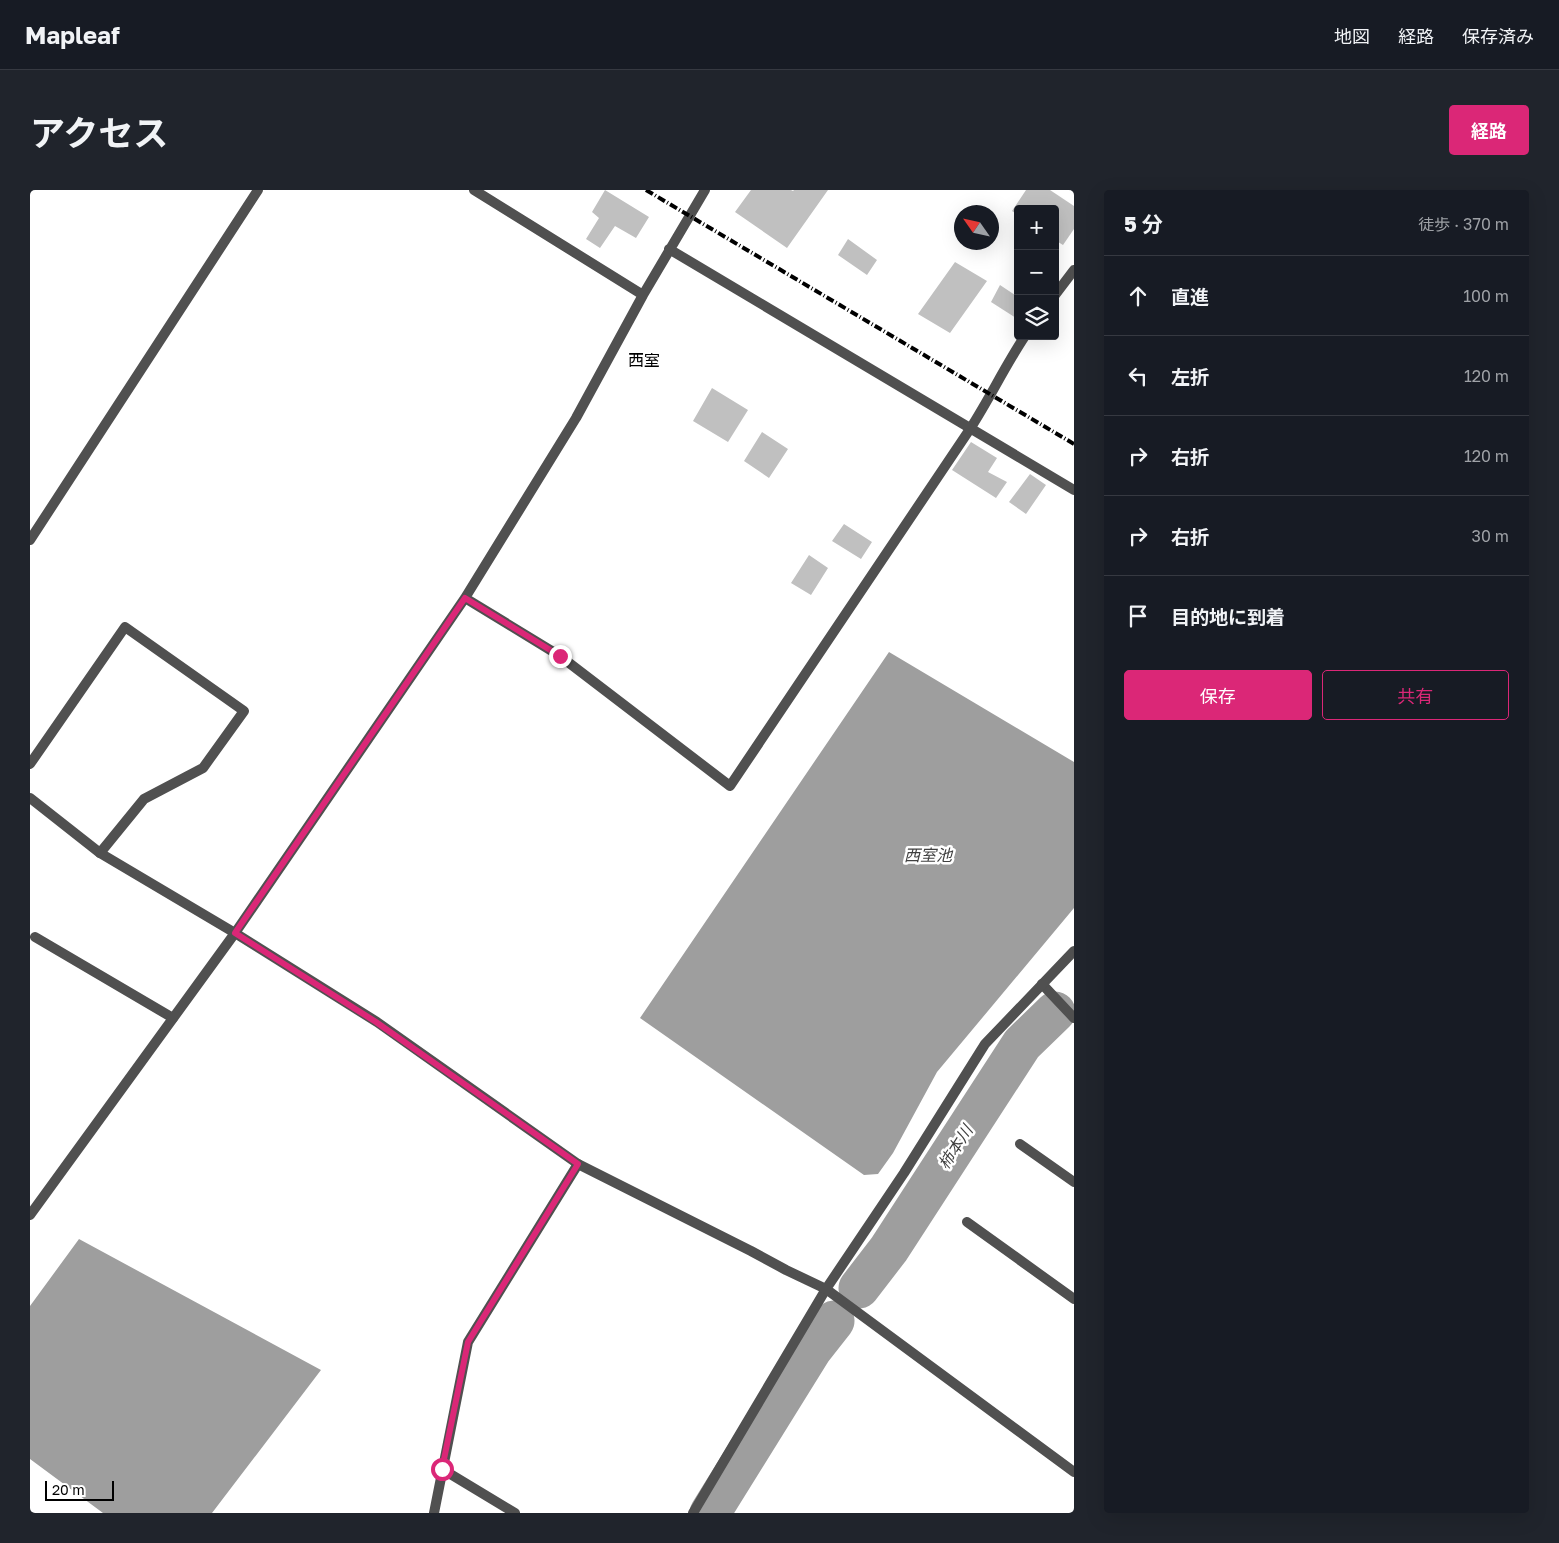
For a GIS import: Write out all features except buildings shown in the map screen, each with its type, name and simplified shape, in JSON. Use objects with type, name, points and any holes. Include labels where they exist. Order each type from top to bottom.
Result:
[{"type":"street","points":[[30,540],[258,190]]},
{"type":"street","points":[[474,190],[642,295]]},
{"type":"street","points":[[30,1215],[235,933],[465,598],[576,418],[642,295],[705,190]]},
{"type":"street","points":[[669,248],[1074,490]]},
{"type":"street","points":[[1059,290],[1074,270]]},
{"type":"street","points":[[465,598],[560,656],[730,786],[970,429],[1022,340]]},
{"type":"street","points":[[30,764],[125,627],[244,711],[203,768],[144,799],[100,854]]},
{"type":"street","points":[[30,798],[100,854],[235,933],[376,1022],[578,1164],[826,1289],[1074,1472]]},
{"type":"street","points":[[35,937],[173,1018]]},
{"type":"street","points":[[693,1513],[826,1289],[904,1173],[985,1044],[1074,951]]},
{"type":"street","points":[[1042,984],[1074,1018]]},
{"type":"street","points":[[1020,1144],[1074,1182]]},
{"type":"street","points":[[434,1513],[468,1342],[578,1164]]},
{"type":"street","points":[[966,1222],[1074,1299]]},
{"type":"street","points":[[442,1469],[515,1513]]},
{"type":"water","name":"西室池","points":[[889,652],[1074,762],[1074,908],[937,1072],[893,1153],[878,1174],[864,1175],[640,1018]]},
{"type":"water","points":[[79,1239],[321,1370],[212,1513],[103,1513],[30,1459],[30,1306]]},
{"type":"waterway","name":"柿本川","points":[[859,1288],[889,1249],[1022,1044],[1055,1012]]},
{"type":"waterway","name":"柿本川","points":[[710,1513],[812,1349],[834,1321]]},
{"type":"railway","points":[[646,190],[1074,444]]},
{"type":"district","name":"西室","points":[[644,360]]},
{"type":"route","points":[[442,1469],[468,1342],[578,1164],[376,1022],[235,933],[465,598],[560,656]]}]
